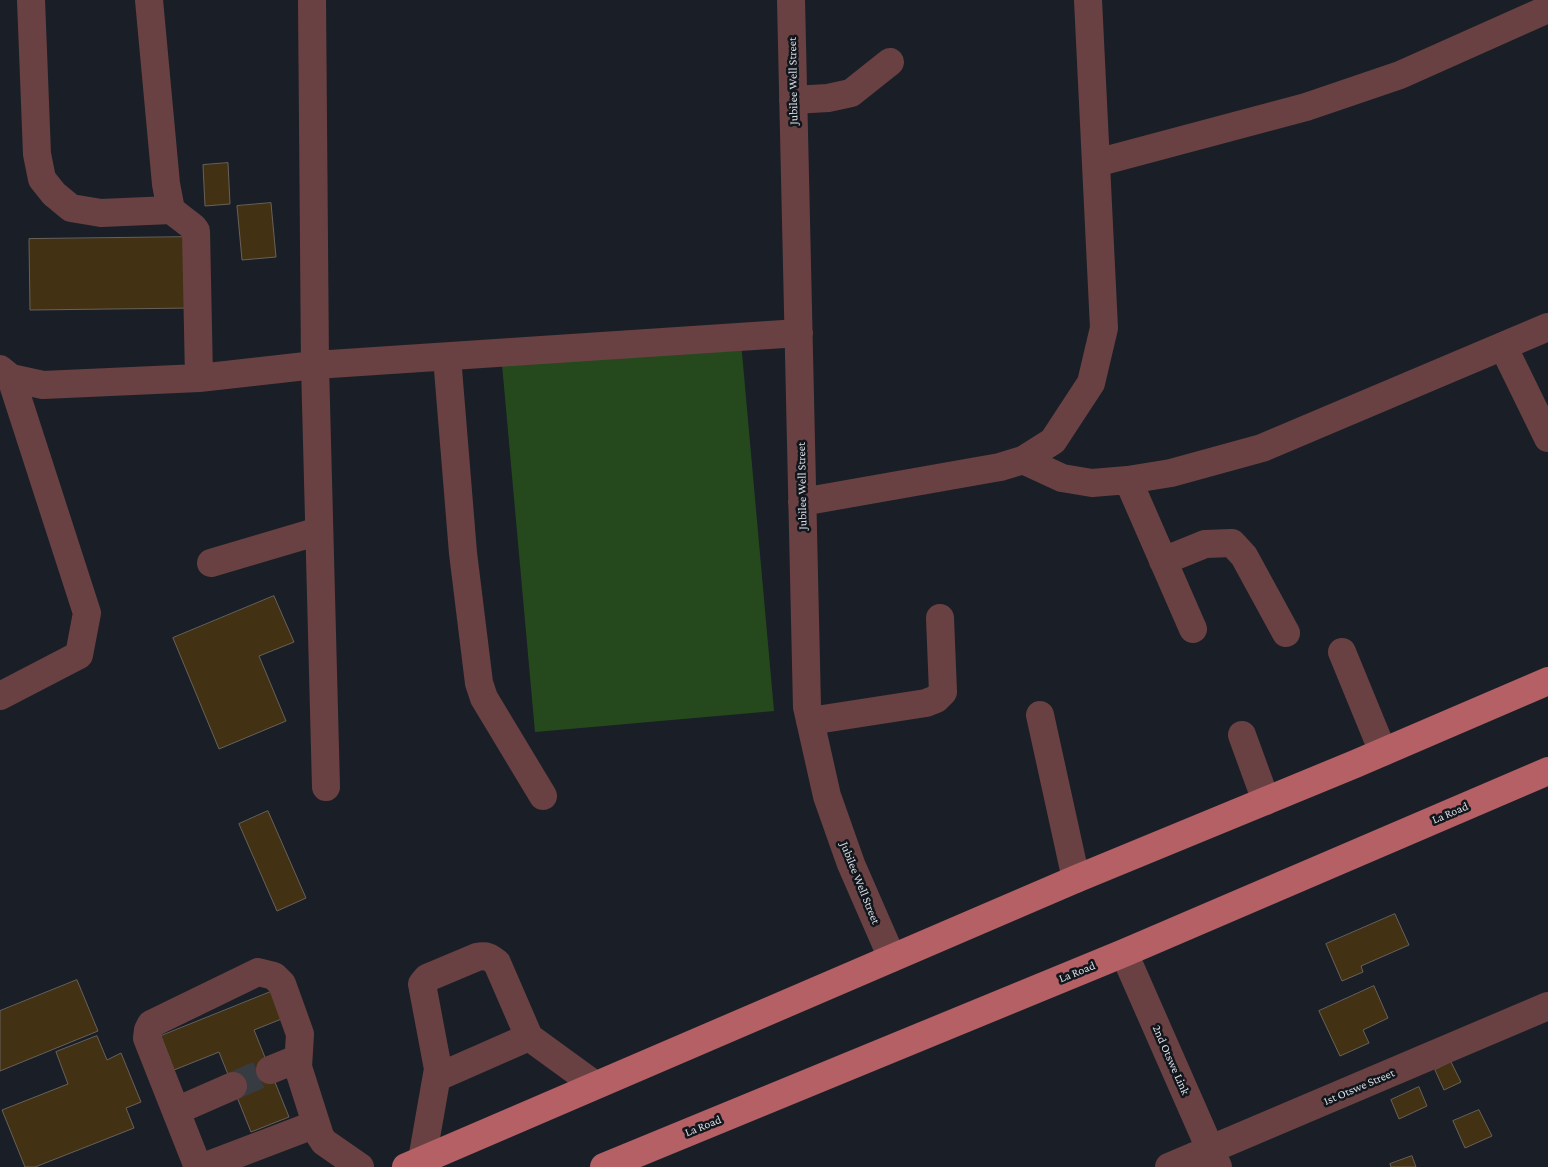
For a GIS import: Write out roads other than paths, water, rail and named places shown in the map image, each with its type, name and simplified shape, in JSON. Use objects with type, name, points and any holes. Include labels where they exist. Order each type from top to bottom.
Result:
[{"type":"main road","points":[[414,1164],[1076,879],[1383,752],[1548,681]]},
{"type":"main road","name":"La Road","points":[[604,1167],[1124,953],[1548,771]]},
{"type":"street","points":[[31,0],[36,154],[42,179],[54,194],[71,208],[101,213],[171,210],[193,227],[196,232],[199,378]]},
{"type":"street","points":[[150,0],[166,184],[171,210]]},
{"type":"street","points":[[312,0],[315,365],[326,787]]},
{"type":"street","name":"Jubilee Well Street","points":[[791,0],[807,707],[827,796],[851,864],[892,958]]},
{"type":"street","points":[[802,502],[1000,466],[1023,460],[1052,441],[1091,383],[1104,328],[1088,0]]},
{"type":"street","points":[[1096,163],[1306,107],[1400,75],[1548,9]]},
{"type":"street","points":[[793,100],[828,98],[850,93],[890,62]]},
{"type":"street","points":[[1023,460],[1062,478],[1092,483],[1128,480],[1171,473],[1262,448],[1548,327]]},
{"type":"street","points":[[5,373],[43,385],[199,378],[315,365],[799,332]]},
{"type":"street","points":[[1503,346],[1548,438]]},
{"type":"street","points":[[447,357],[462,553],[479,683],[484,698],[542,796]]},
{"type":"street","points":[[0,696],[79,655],[87,613],[5,373]]},
{"type":"street","points":[[1128,480],[1192,629]]},
{"type":"street","points":[[211,563],[319,531]]},
{"type":"street","points":[[1163,561],[1204,544],[1232,543],[1244,556],[1286,633]]},
{"type":"street","points":[[810,721],[926,703],[936,699],[942,692],[940,618]]},
{"type":"street","points":[[1342,652],[1383,752]]},
{"type":"street","points":[[1040,715],[1076,879]]},
{"type":"street","points":[[1242,735],[1266,801]]},
{"type":"street","name":"2nd Otswe Link","points":[[1124,953],[1214,1158]]},
{"type":"street","points":[[414,1164],[438,1077],[437,1062],[422,984],[427,978],[477,957],[491,958],[497,963],[529,1037],[595,1085]]},
{"type":"street","points":[[198,1167],[147,1038],[148,1030],[151,1024],[258,972],[274,976],[282,984],[300,1034],[297,1059],[316,1124],[324,1142],[360,1167]]},
{"type":"street","name":"1st Otswe Street","points":[[1169,1167],[1214,1158],[1548,1006]]},
{"type":"street","points":[[438,1077],[529,1037]]},
{"type":"street","points":[[270,1070],[297,1059]]},
{"type":"street","points":[[176,1112],[233,1086]]},
{"type":"street","points":[[203,1167],[316,1124]]},
{"type":"tunnel","points":[[233,1086],[270,1070]]}]
